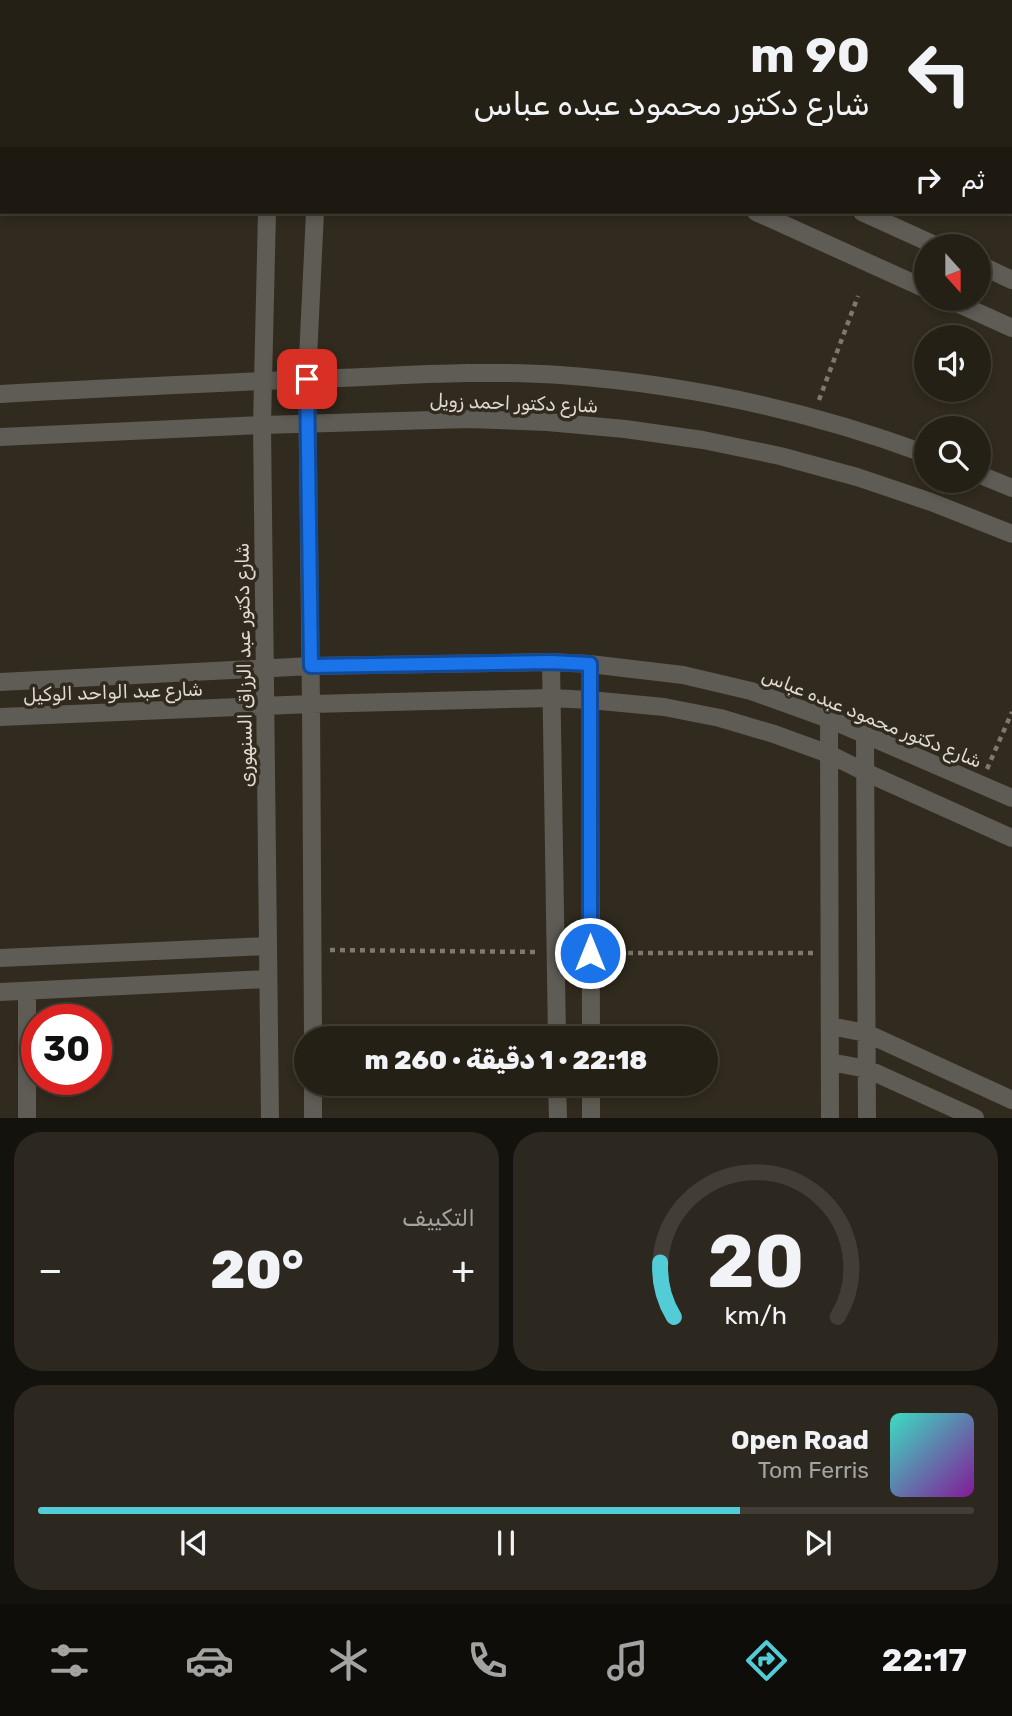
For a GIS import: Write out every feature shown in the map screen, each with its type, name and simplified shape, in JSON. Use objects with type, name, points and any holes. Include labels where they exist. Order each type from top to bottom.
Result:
[{"type":"street","name":"شارع دكتور عبد الرزاق السنهورى","points":[[267,214],[262,425],[270,1118]]},
{"type":"street","points":[[313,1026],[307,379],[315,214]]},
{"type":"street","points":[[760,214],[914,284]]},
{"type":"street","points":[[866,214],[914,236]]},
{"type":"street","points":[[991,270],[1012,280]]},
{"type":"street","points":[[977,312],[1012,328]]},
{"type":"street","name":"شارع دكتور احمد زويل","points":[[0,394],[476,373],[559,375],[641,383],[723,396],[812,417],[914,450]]},
{"type":"street","name":"شارع دكتور احمد زويل","points":[[0,437],[468,419],[625,429],[703,440],[780,456],[857,477],[932,502],[1012,534]]},
{"type":"street","points":[[991,479],[1012,488]]},
{"type":"street","points":[[551,662],[556,1026]]},
{"type":"street","name":"شارع دكتور محمود عبده عباس","points":[[311,666],[551,662],[683,675],[751,691],[829,719],[1012,798]]},
{"type":"street","points":[[590,664],[590,1026]]},
{"type":"street","name":"شارع عبد الواحد الوكيل","points":[[0,682],[311,666]]},
{"type":"street","points":[[311,704],[551,698],[664,707],[774,734],[830,754],[1012,838]]},
{"type":"street","name":"شارع عبد الواحد الوكيل","points":[[0,718],[311,704]]},
{"type":"street","points":[[829,719],[830,1118]]},
{"type":"street","points":[[865,734],[867,1118]]},
{"type":"street","points":[[0,958],[268,946]]},
{"type":"street","points":[[0,992],[268,979]]},
{"type":"street","points":[[27,991],[27,1118]]},
{"type":"street","points":[[830,1026],[866,1033],[1012,1100]]},
{"type":"street","points":[[830,1062],[867,1069],[975,1118]]},
{"type":"street","points":[[313,1096],[313,1118]]},
{"type":"street","points":[[557,1096],[558,1118]]},
{"type":"street","points":[[591,1096],[591,1118]]},
{"type":"path","points":[[812,417],[858,296]]},
{"type":"path","points":[[981,784],[1012,712]]},
{"type":"path","points":[[312,950],[555,952]]},
{"type":"path","points":[[590,953],[830,953]]},
{"type":"route","points":[[307,379],[311,666],[551,662],[590,664],[590,953]]}]
